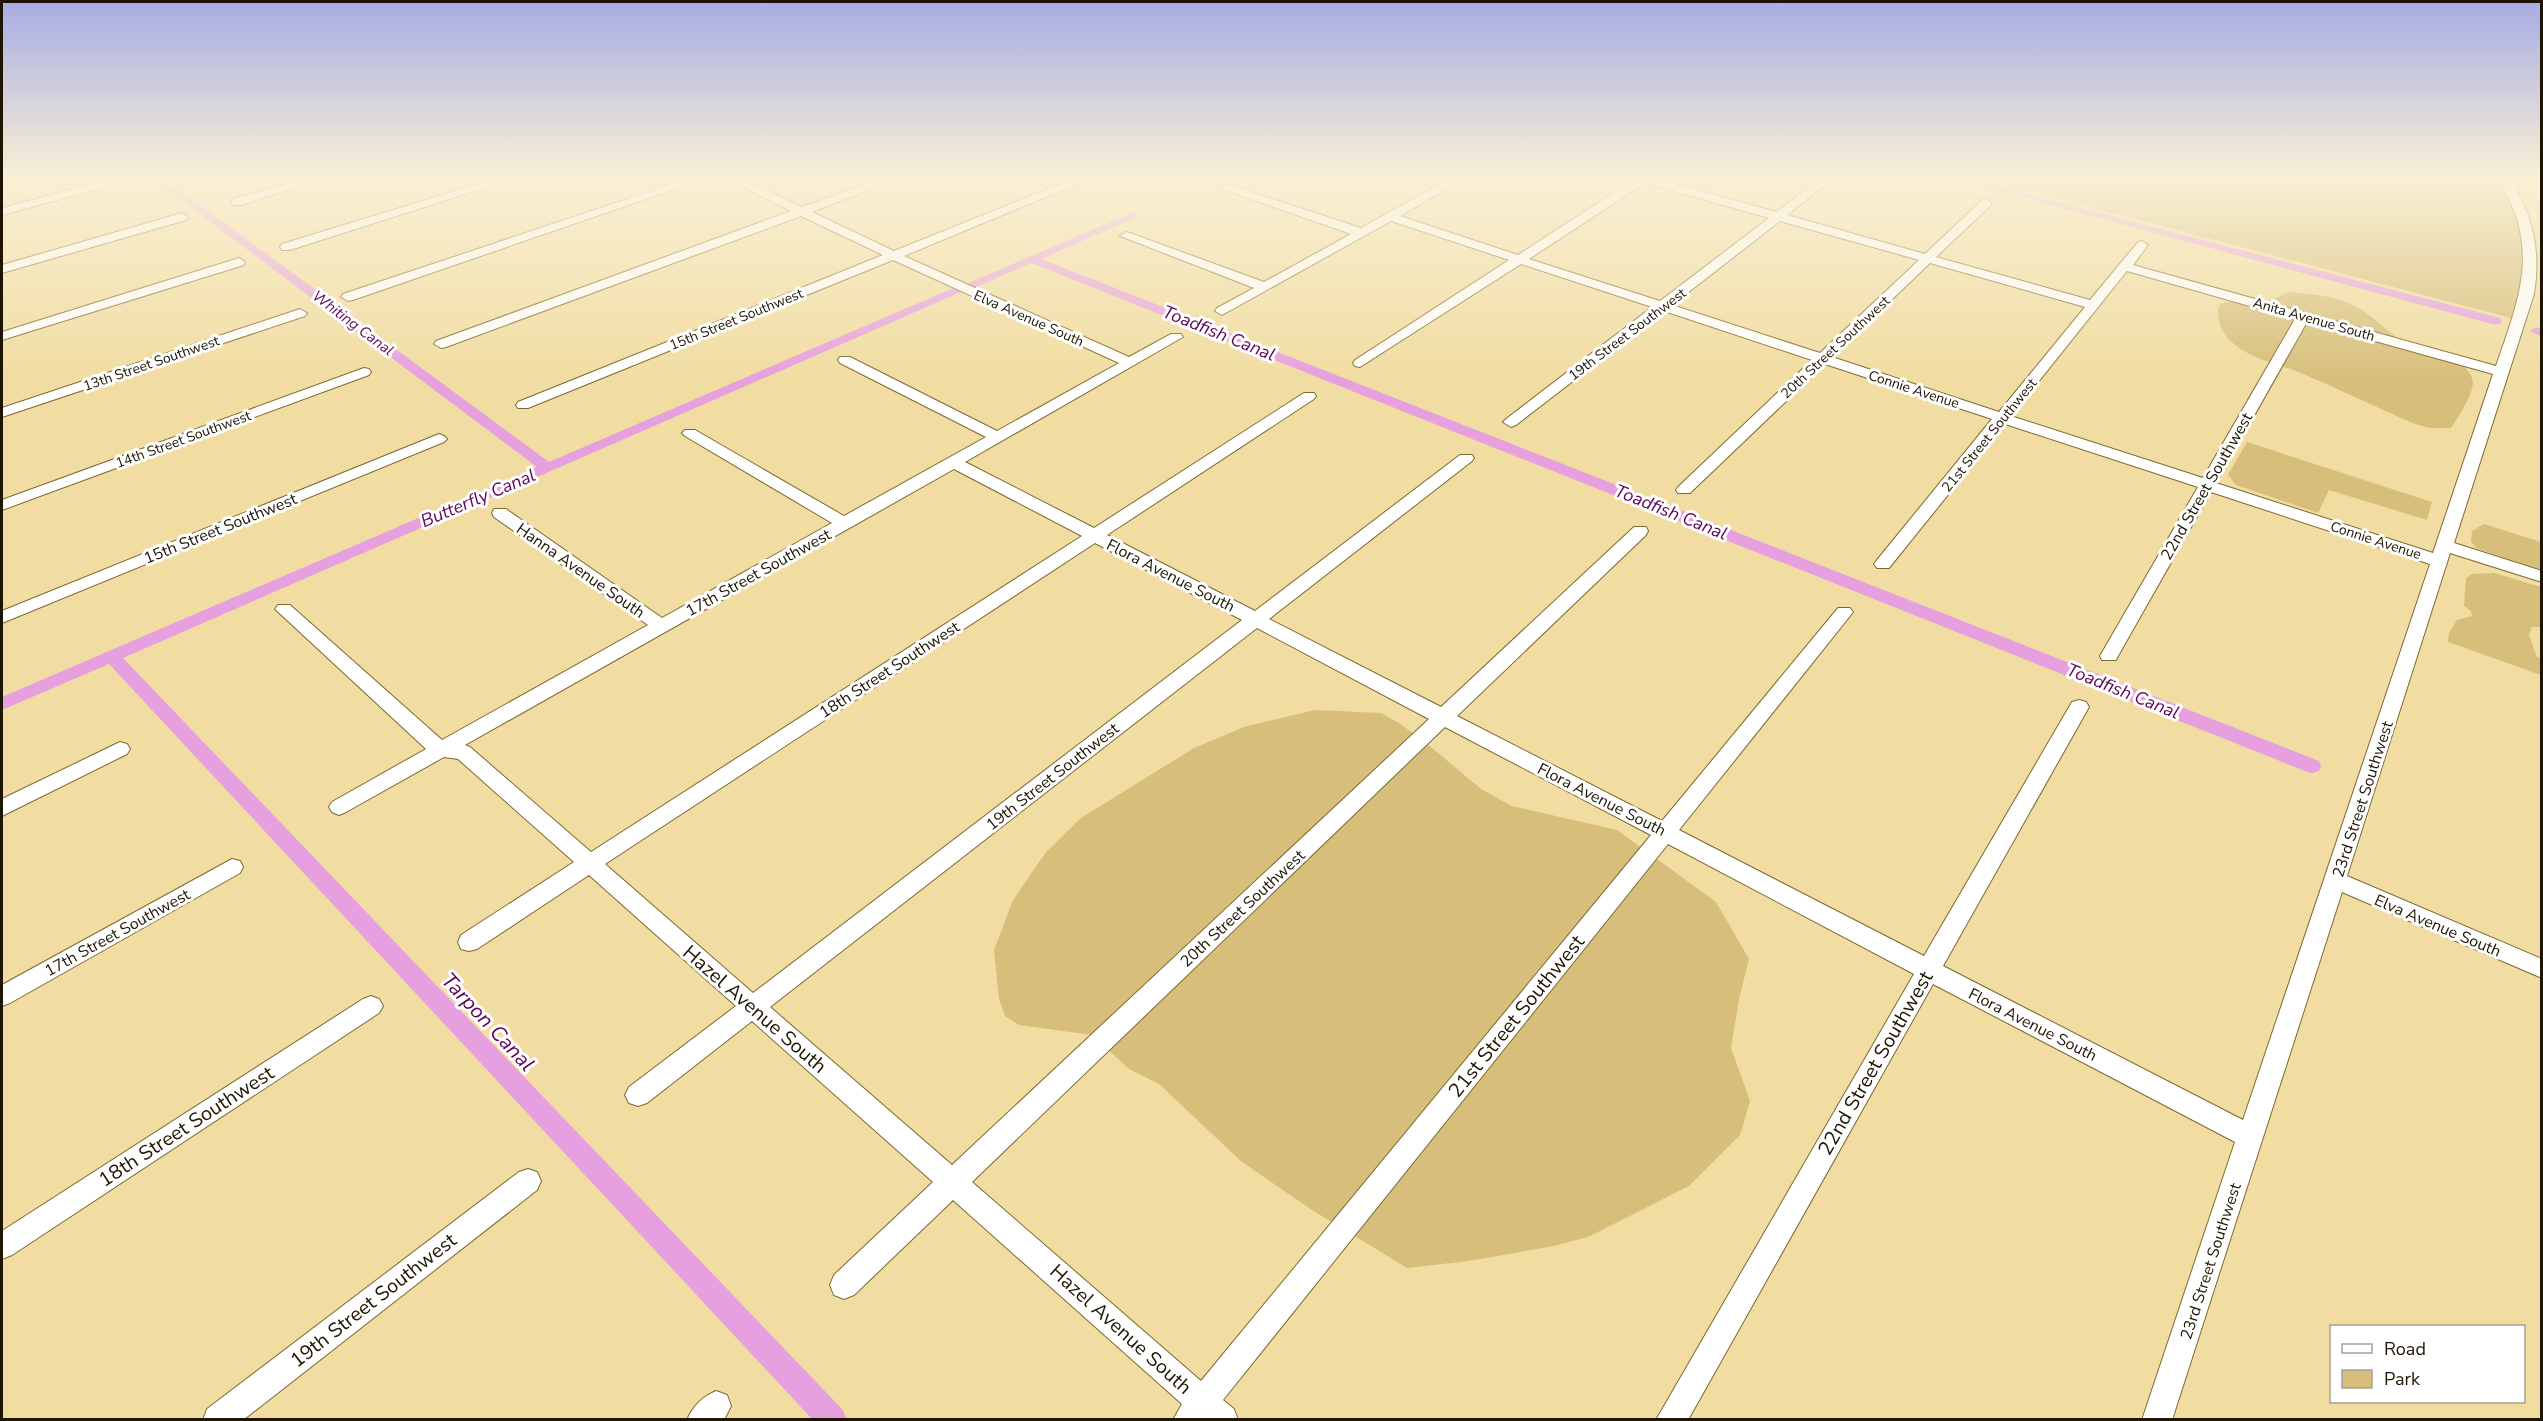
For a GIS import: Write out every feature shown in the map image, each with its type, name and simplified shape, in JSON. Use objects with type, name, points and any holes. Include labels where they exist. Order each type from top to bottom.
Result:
[{"type":"street","points":[[2,269],[84,245]]},
{"type":"street","points":[[286,248],[295,245]]},
{"type":"street","points":[[348,297],[501,245]]},
{"type":"street","points":[[441,344],[710,245]]},
{"type":"street","name":"Elva Avenue South","points":[[871,245],[1130,363]]},
{"type":"street","name":"15th Street Southwest","points":[[523,405],[919,245]]},
{"type":"street","points":[[1151,245],[1264,287]]},
{"type":"street","points":[[1222,311],[1340,245]]},
{"type":"street","name":"Connie Avenue","points":[[1475,245],[2206,485],[2442,553],[2541,577]]},
{"type":"street","points":[[1360,363],[1542,245]]},
{"type":"street","name":"19th Street Southwest","points":[[1511,422],[1741,245]]},
{"type":"street","points":[[1880,245],[2093,305]]},
{"type":"street","name":"20th Street Southwest","points":[[1684,490],[1941,245]]},
{"type":"street","points":[[2126,267],[2142,245]]},
{"type":"street","name":"23rd Street Southwest","points":[[2157,1419],[2527,294],[2532,255],[2530,245]]},
{"type":"street","points":[[2,336],[239,262]]},
{"type":"street","name":"Anita Avenue South","points":[[2126,267],[2502,372]]},
{"type":"street","name":"21st Street Southwest","points":[[1883,564],[2126,267]]},
{"type":"street","name":"13th Street Southwest","points":[[2,413],[300,313]]},
{"type":"street","name":"22nd Street Southwest","points":[[2109,656],[2303,317]]},
{"type":"street","name":"17th Street Southwest","points":[[339,807],[1176,337]]},
{"type":"street","points":[[845,360],[998,436]]},
{"type":"street","name":"14th Street Southwest","points":[[2,506],[364,372]]},
{"type":"street","name":"18th Street Southwest","points":[[469,942],[1309,396]]},
{"type":"street","points":[[690,433],[844,524]]},
{"type":"street","name":"15th Street Southwest","points":[[2,617],[439,439]]},
{"type":"street","name":"19th Street Southwest","points":[[638,1095],[1466,458]]},
{"type":"street","name":"Flora Avenue South","points":[[953,462],[2250,1137]]},
{"type":"street","name":"Hanna Avenue South","points":[[500,513],[661,626]]},
{"type":"street","name":"20th Street Southwest","points":[[844,1285],[1640,531]]},
{"type":"street","name":"Hazel Avenue South","points":[[284,609],[440,750],[463,752],[953,1182],[1195,1410],[1223,1419]]},
{"type":"street","name":"21st Street Southwest","points":[[1195,1410],[1844,612]]},
{"type":"street","name":"22nd Street Southwest","points":[[1671,1419],[2079,707]]},
{"type":"street","points":[[2,808],[120,749]]},
{"type":"street","name":"17th Street Southwest","points":[[2,996],[232,867]]},
{"type":"street","name":"Elva Avenue South","points":[[2335,880],[2541,969]]},
{"type":"street","name":"18th Street Southwest","points":[[2,1246],[371,1006]]},
{"type":"street","name":"19th Street Southwest","points":[[218,1419],[528,1180]]},
{"type":"green space","points":[[2235,245],[2522,245],[2521,281],[2511,318]]},
{"type":"green space","points":[[2289,292],[2321,295],[2359,308],[2400,340],[2450,358],[2467,369],[2472,378],[2472,389],[2451,428],[2429,428],[2415,424],[2301,373],[2249,354],[2226,336],[2218,315],[2220,304],[2235,300],[2271,300]]},
{"type":"green space","points":[[2247,442],[2432,502],[2427,520],[2329,490],[2318,513],[2236,485],[2228,475]]},
{"type":"green space","points":[[2484,524],[2541,542],[2541,571],[2476,548],[2471,541],[2472,531]]},
{"type":"green space","points":[[2494,573],[2541,587],[2541,627],[2532,627],[2529,635],[2537,657],[2541,658],[2541,675],[2448,642],[2449,633],[2457,620],[2472,616],[2471,611],[2464,606],[2466,578],[2472,574]]},
{"type":"green space","points":[[1315,710],[1381,713],[1425,742],[1481,789],[1512,806],[1617,830],[1716,902],[1749,959],[1739,999],[1731,1048],[1750,1101],[1740,1135],[1689,1186],[1588,1237],[1554,1246],[1469,1261],[1407,1268],[1312,1210],[1242,1162],[1159,1084],[1129,1069],[1092,1035],[1019,1025],[1005,1016],[999,999],[994,950],[1013,900],[1046,852],[1081,818],[1194,748],[1244,727]]},
{"type":"waterway","name":"Whiting Canal","points":[[247,245],[548,468]]},
{"type":"waterway","name":"Butterfly Canal","points":[[970,285],[1062,245]]},
{"type":"waterway","points":[[2210,245],[2496,321]]},
{"type":"waterway","name":"Toadfish Canal","points":[[1031,259],[2312,766]]},
{"type":"waterway","name":"Butterfly Canal","points":[[548,468],[955,292]]},
{"type":"waterway","points":[[2536,331],[2542,333]]},
{"type":"waterway","name":"Butterfly Canal","points":[[112,657],[548,468]]},
{"type":"waterway","name":"Butterfly Canal","points":[[2,704],[112,657]]},
{"type":"waterway","name":"Tarpon Canal","points":[[112,657],[833,1420]]}]
